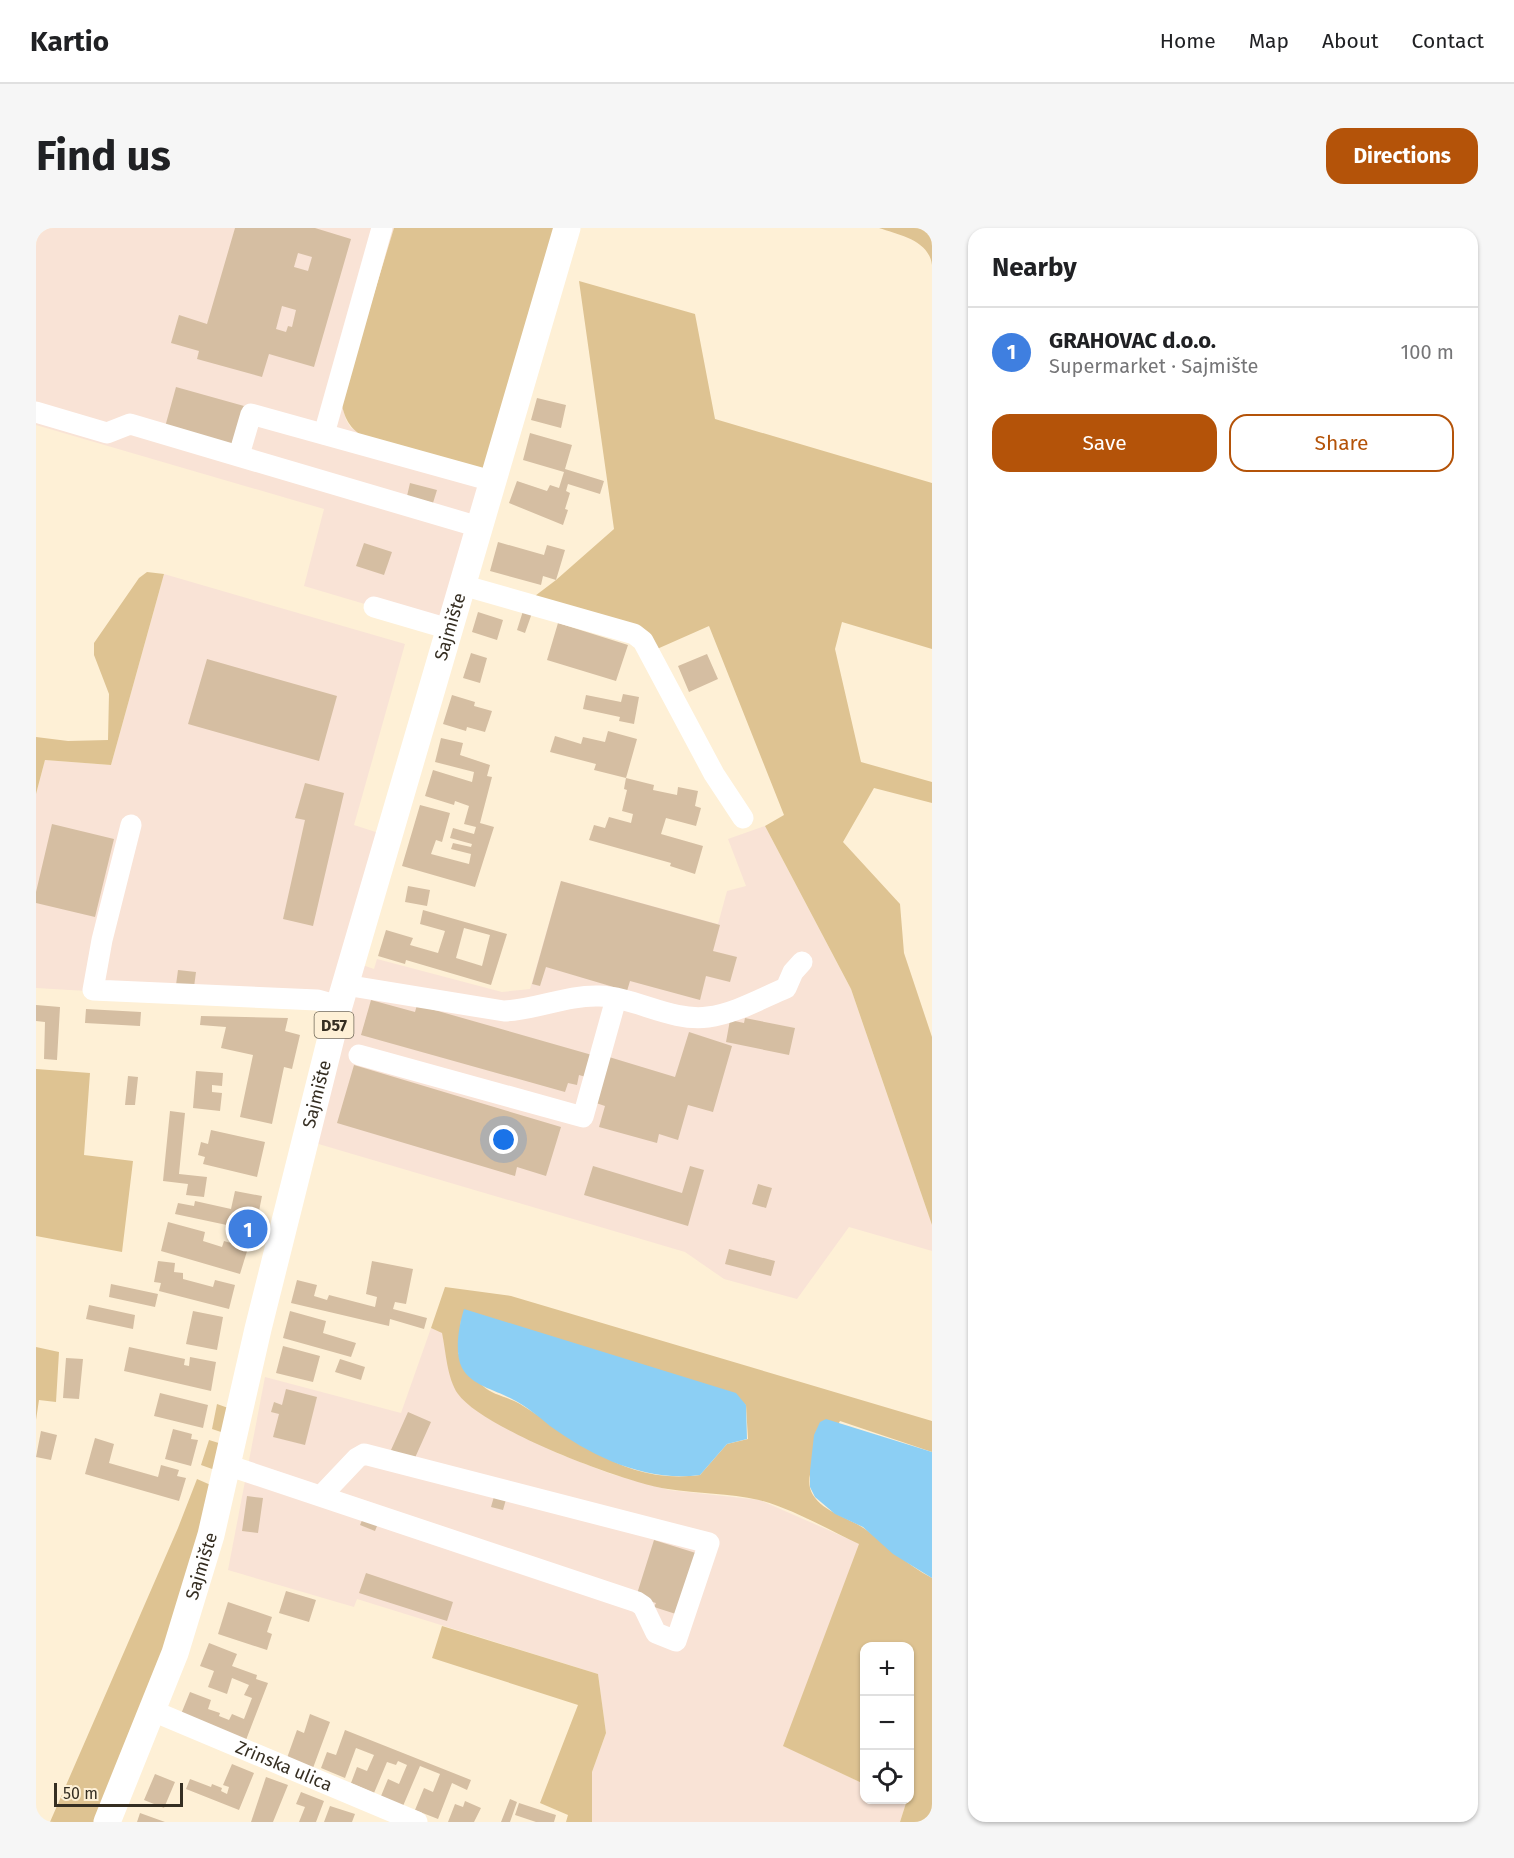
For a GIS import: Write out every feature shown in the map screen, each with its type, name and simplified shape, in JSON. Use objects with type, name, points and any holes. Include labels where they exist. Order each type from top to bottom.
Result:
[{"type":"main road","name":"Sajmište","points":[[107,1822],[153,1711],[193,1599],[342,995],[567,228]]},
{"type":"street","points":[[324,434],[382,228]]},
{"type":"street","points":[[36,412],[107,433],[130,424],[479,526]]},
{"type":"street","points":[[239,455],[251,414],[492,481]]},
{"type":"street","points":[[462,585],[634,634],[643,641],[714,774],[743,818]]},
{"type":"street","points":[[374,607],[449,629]]},
{"type":"street","points":[[131,825],[102,940],[93,990],[317,1000],[342,995],[504,1011],[525,1010],[574,997],[602,996],[688,1016],[708,1017],[786,988],[793,972],[802,962]]},
{"type":"street","points":[[359,1055],[583,1117],[616,999]]},
{"type":"street","points":[[227,1465],[637,1602],[643,1606],[656,1633],[676,1641],[709,1543],[364,1454],[357,1458],[321,1496]]},
{"type":"street","name":"Zrinska ulica","points":[[153,1711],[417,1822]]},
{"type":"shaded area","points":[[36,228],[394,228],[341,402],[351,428],[495,472],[449,629],[304,586],[324,509],[36,425]]},
{"type":"shaded area","points":[[394,228],[567,228],[495,472],[362,436],[353,429],[346,417],[341,402]]},
{"type":"shaded area","points":[[879,228],[932,228],[932,265],[930,257],[919,244],[904,236]]},
{"type":"shaded area","points":[[579,281],[695,314],[715,419],[932,483],[932,649],[842,622],[835,649],[861,762],[932,782],[932,803],[874,788],[843,842],[900,904],[904,953],[932,1037],[932,1225],[851,989],[765,826],[784,815],[709,626],[648,653],[643,641],[527,602],[614,529]]},
{"type":"shaded area","points":[[147,572],[164,574],[111,765],[45,760],[36,794],[36,737],[68,741],[108,740],[109,694],[94,655],[94,643],[139,578]]},
{"type":"shaded area","points":[[164,574],[405,644],[354,825],[388,836],[351,961],[374,969],[377,959],[502,992],[530,989],[561,881],[718,924],[727,891],[746,886],[728,839],[765,826],[851,989],[932,1225],[932,1251],[849,1227],[797,1299],[724,1279],[685,1252],[305,1140],[339,1006],[36,988],[36,794],[45,760],[111,765]]},
{"type":"shaded area","points":[[36,1069],[90,1073],[84,1155],[133,1161],[122,1252],[36,1236]]},
{"type":"shaded area","points":[[445,1287],[511,1296],[932,1421],[932,1452],[840,1421],[814,1462],[809,1480],[813,1496],[819,1502],[865,1529],[905,1561],[932,1578],[932,1822],[900,1822],[906,1804],[914,1804],[914,1642],[860,1642],[860,1782],[783,1746],[859,1544],[772,1504],[748,1498],[679,1491],[648,1485],[589,1466],[524,1438],[472,1408],[458,1394],[449,1373],[442,1333],[431,1328]],"holes":[[[461,1320],[746,1405],[748,1439],[727,1444],[700,1475],[673,1476],[648,1473],[625,1466],[604,1457],[520,1404],[491,1392],[479,1383],[458,1353]]]},
{"type":"shaded area","points":[[431,1328],[442,1332],[452,1382],[459,1395],[488,1418],[557,1453],[611,1474],[669,1490],[760,1500],[860,1544],[784,1746],[860,1782],[860,1804],[906,1804],[900,1822],[592,1822],[592,1772],[606,1733],[598,1674],[357,1599],[354,1607],[228,1570],[265,1377],[401,1413]]},
{"type":"shaded area","points":[[36,1347],[59,1352],[56,1402],[39,1400],[36,1420]]},
{"type":"shaded area","points":[[217,1404],[231,1409],[224,1433],[212,1429]]},
{"type":"shaded area","points":[[209,1440],[222,1444],[215,1470],[201,1465]]},
{"type":"shaded area","points":[[197,1479],[213,1486],[174,1620],[97,1822],[50,1822],[178,1528]]},
{"type":"shaded area","points":[[442,1626],[598,1674],[606,1733],[592,1772],[592,1822],[566,1822],[568,1815],[540,1803],[578,1705],[432,1658]]},
{"type":"water","points":[[464,1309],[736,1393],[746,1405],[747,1439],[727,1444],[700,1475],[659,1475],[620,1465],[602,1457],[550,1426],[522,1405],[478,1383],[466,1374],[458,1354],[459,1330]]},
{"type":"water","points":[[826,1419],[932,1452],[932,1578],[893,1554],[863,1527],[835,1514],[815,1497],[810,1487],[814,1435],[820,1422]]},
{"type":"building","points":[[235,228],[315,228],[351,239],[314,367],[269,354],[262,377],[197,359],[199,351],[171,343],[179,315],[207,324]],"holes":[[[298,253],[312,257],[308,271],[294,267]],[[282,306],[296,310],[292,327],[288,326],[286,332],[276,329]]]},
{"type":"building","points":[[176,387],[244,406],[233,446],[165,427]]},
{"type":"building","points":[[537,398],[566,405],[561,428],[531,420]]},
{"type":"building","points":[[530,433],[572,445],[565,469],[604,481],[600,494],[568,484],[566,491],[570,493],[565,509],[568,510],[563,525],[509,503],[517,481],[547,491],[550,485],[559,488],[564,472],[523,460]]},
{"type":"building","points":[[410,483],[437,490],[433,503],[407,496]]},
{"type":"building","points":[[498,542],[544,555],[547,545],[565,550],[556,580],[543,576],[541,585],[490,571]]},
{"type":"building","points":[[364,543],[392,552],[384,575],[356,566]]},
{"type":"building","points":[[523,611],[532,613],[525,633],[517,630]]},
{"type":"building","points":[[478,612],[503,620],[497,640],[472,632]]},
{"type":"building","points":[[558,623],[628,645],[616,681],[547,660]]},
{"type":"building","points":[[471,653],[487,658],[480,683],[463,678]]},
{"type":"building","points":[[707,654],[718,679],[689,692],[678,666]]},
{"type":"building","points":[[207,659],[337,696],[319,761],[188,724]]},
{"type":"building","points":[[623,694],[639,697],[634,724],[619,721],[620,717],[583,709],[586,695],[621,702]]},
{"type":"building","points":[[452,695],[475,702],[474,706],[492,711],[485,732],[467,727],[466,731],[443,724]]},
{"type":"building","points":[[608,731],[637,739],[626,778],[594,770],[596,764],[550,752],[555,736],[581,744],[583,737],[605,742]]},
{"type":"building","points":[[441,738],[463,743],[460,755],[490,765],[487,776],[492,777],[480,823],[494,827],[475,887],[402,866],[420,805],[450,813],[442,842],[436,840],[431,854],[469,864],[471,854],[451,849],[453,843],[471,847],[472,844],[450,838],[453,828],[474,834],[476,827],[464,824],[469,806],[455,801],[454,805],[425,796],[433,770],[472,782],[474,772],[435,762]]},
{"type":"building","points":[[626,778],[654,785],[653,790],[677,795],[678,787],[698,791],[695,806],[701,808],[696,826],[666,818],[661,834],[703,846],[695,874],[670,866],[671,863],[589,840],[594,825],[605,828],[609,817],[631,823],[633,814],[622,811],[627,790],[624,789]]},
{"type":"building","points":[[305,783],[344,793],[313,926],[283,919],[305,820],[295,818]]},
{"type":"building","points":[[52,824],[114,839],[95,917],[36,903],[36,892]]},
{"type":"building","points":[[561,881],[720,925],[713,951],[737,957],[730,982],[706,976],[700,1000],[630,981],[627,991],[546,967],[540,986],[532,984]]},
{"type":"building","points":[[408,886],[430,890],[427,906],[405,902]]},
{"type":"building","points":[[423,910],[507,934],[491,985],[406,960],[405,964],[378,956],[386,930],[413,938],[410,945],[438,953],[445,931],[420,924]],"holes":[[[464,928],[490,935],[482,966],[456,958]]]},
{"type":"building","points":[[178,970],[196,972],[194,987],[176,985]]},
{"type":"building","points":[[371,1000],[415,1012],[417,1005],[592,1055],[586,1077],[579,1075],[577,1085],[568,1083],[565,1092],[361,1035]]},
{"type":"building","points":[[36,1005],[60,1007],[57,1060],[44,1059],[45,1022],[36,1021]]},
{"type":"building","points":[[86,1009],[141,1012],[140,1026],[85,1023]]},
{"type":"building","points":[[201,1016],[288,1018],[285,1031],[300,1035],[292,1069],[284,1067],[272,1124],[240,1117],[253,1055],[221,1048],[226,1027],[200,1025]]},
{"type":"building","points":[[745,1018],[795,1028],[789,1055],[726,1042],[730,1020],[744,1023]]},
{"type":"building","points":[[689,1032],[732,1046],[713,1112],[688,1105],[678,1140],[659,1134],[657,1143],[599,1127],[605,1106],[596,1103],[609,1057],[675,1077]]},
{"type":"building","points":[[354,1065],[561,1127],[546,1176],[517,1167],[515,1176],[337,1123]]},
{"type":"building","points":[[196,1071],[223,1073],[222,1086],[212,1085],[212,1092],[222,1093],[220,1111],[193,1108]]},
{"type":"building","points":[[128,1076],[138,1077],[135,1105],[125,1105]]},
{"type":"building","points":[[170,1111],[185,1113],[179,1174],[207,1177],[204,1197],[186,1195],[188,1184],[163,1181]]},
{"type":"building","points":[[211,1130],[265,1142],[257,1177],[203,1164],[205,1157],[198,1155],[201,1142],[208,1144]]},
{"type":"building","points":[[593,1166],[682,1193],[690,1166],[704,1170],[688,1226],[584,1195]]},
{"type":"building","points":[[758,1184],[772,1188],[766,1208],[752,1204]]},
{"type":"building","points":[[235,1191],[262,1196],[255,1231],[175,1214],[178,1203],[194,1206],[195,1201],[231,1209]]},
{"type":"building","points":[[168,1222],[205,1232],[203,1241],[222,1247],[224,1241],[248,1248],[240,1274],[161,1251]]},
{"type":"building","points":[[729,1249],[775,1261],[771,1276],[725,1264]]},
{"type":"building","points":[[158,1261],[175,1263],[174,1272],[183,1273],[183,1279],[213,1287],[215,1280],[235,1285],[229,1309],[159,1291],[161,1283],[154,1282]]},
{"type":"building","points":[[372,1261],[413,1269],[406,1304],[395,1302],[393,1309],[427,1318],[424,1329],[390,1319],[389,1326],[291,1303],[297,1280],[317,1285],[314,1296],[327,1300],[329,1295],[375,1307],[377,1297],[366,1294]]},
{"type":"building","points":[[111,1284],[158,1294],[155,1307],[109,1297]]},
{"type":"building","points":[[89,1305],[135,1315],[133,1329],[86,1319]]},
{"type":"building","points":[[193,1311],[223,1317],[217,1350],[186,1344]]},
{"type":"building","points":[[290,1311],[326,1321],[323,1333],[356,1343],[351,1357],[283,1338]]},
{"type":"building","points":[[283,1346],[320,1356],[313,1382],[276,1373]]},
{"type":"building","points":[[129,1347],[185,1359],[184,1365],[189,1366],[190,1357],[216,1362],[211,1391],[124,1371]]},
{"type":"building","points":[[66,1358],[83,1359],[79,1399],[63,1398]]},
{"type":"building","points":[[340,1359],[365,1367],[361,1380],[335,1372]]},
{"type":"building","points":[[286,1389],[317,1397],[305,1445],[273,1437],[279,1414],[271,1412],[274,1402],[282,1405]]},
{"type":"building","points":[[160,1393],[208,1405],[203,1428],[154,1416]]},
{"type":"building","points":[[408,1412],[431,1422],[414,1460],[391,1450]]},
{"type":"building","points":[[173,1429],[192,1434],[191,1439],[198,1440],[191,1466],[165,1459]]},
{"type":"building","points":[[41,1431],[57,1435],[51,1460],[36,1457]]},
{"type":"building","points":[[95,1438],[114,1444],[109,1463],[158,1477],[161,1465],[179,1470],[177,1476],[186,1478],[179,1501],[85,1474]]},
{"type":"building","points":[[495,1493],[507,1496],[503,1510],[491,1507]]},
{"type":"building","points":[[247,1496],[263,1498],[258,1533],[242,1531]]},
{"type":"building","points":[[364,1516],[379,1521],[375,1531],[360,1525]]},
{"type":"building","points":[[654,1540],[699,1554],[679,1615],[654,1607],[656,1603],[636,1597]]},
{"type":"building","points":[[366,1573],[453,1602],[447,1621],[359,1593]]},
{"type":"building","points":[[286,1591],[316,1600],[309,1622],[279,1613]]},
{"type":"building","points":[[228,1602],[272,1617],[267,1632],[272,1634],[267,1650],[218,1634]]},
{"type":"building","points":[[209,1643],[237,1654],[232,1666],[257,1675],[256,1679],[268,1683],[246,1740],[181,1714],[190,1692],[211,1700],[208,1709],[220,1713],[219,1716],[229,1720],[232,1714],[244,1719],[252,1698],[244,1695],[249,1685],[232,1678],[227,1694],[208,1687],[214,1671],[200,1666]]},
{"type":"building","points":[[310,1714],[330,1722],[313,1768],[287,1758],[297,1730],[304,1733]]},
{"type":"building","points":[[345,1730],[471,1780],[467,1790],[452,1783],[438,1819],[415,1810],[424,1788],[433,1792],[440,1774],[420,1766],[403,1806],[381,1796],[388,1779],[399,1784],[407,1765],[398,1761],[396,1765],[387,1762],[374,1793],[351,1783],[357,1767],[367,1771],[374,1755],[356,1748],[345,1778],[321,1768],[327,1752],[336,1755]]},
{"type":"building","points":[[232,1764],[254,1773],[239,1810],[186,1789],[190,1779],[211,1787],[212,1784],[222,1788],[221,1791],[227,1794],[229,1787],[223,1785]]},
{"type":"building","points":[[155,1774],[175,1782],[164,1808],[144,1800]]},
{"type":"building","points":[[266,1777],[288,1785],[273,1822],[251,1822]]},
{"type":"building","points":[[301,1792],[324,1801],[316,1822],[299,1822],[305,1807],[296,1804]]},
{"type":"building","points":[[510,1799],[517,1802],[510,1822],[501,1822]]},
{"type":"building","points":[[465,1801],[481,1808],[474,1822],[448,1822],[455,1804],[463,1807]]},
{"type":"building","points":[[519,1803],[556,1815],[554,1822],[536,1822],[515,1815]]},
{"type":"building","points":[[330,1806],[355,1814],[352,1822],[324,1822]]},
{"type":"building","points":[[140,1813],[165,1822],[137,1822]]},
{"type":"place","name":"GRAHOVAC d.o.o.","points":[[248,1229]]}]
